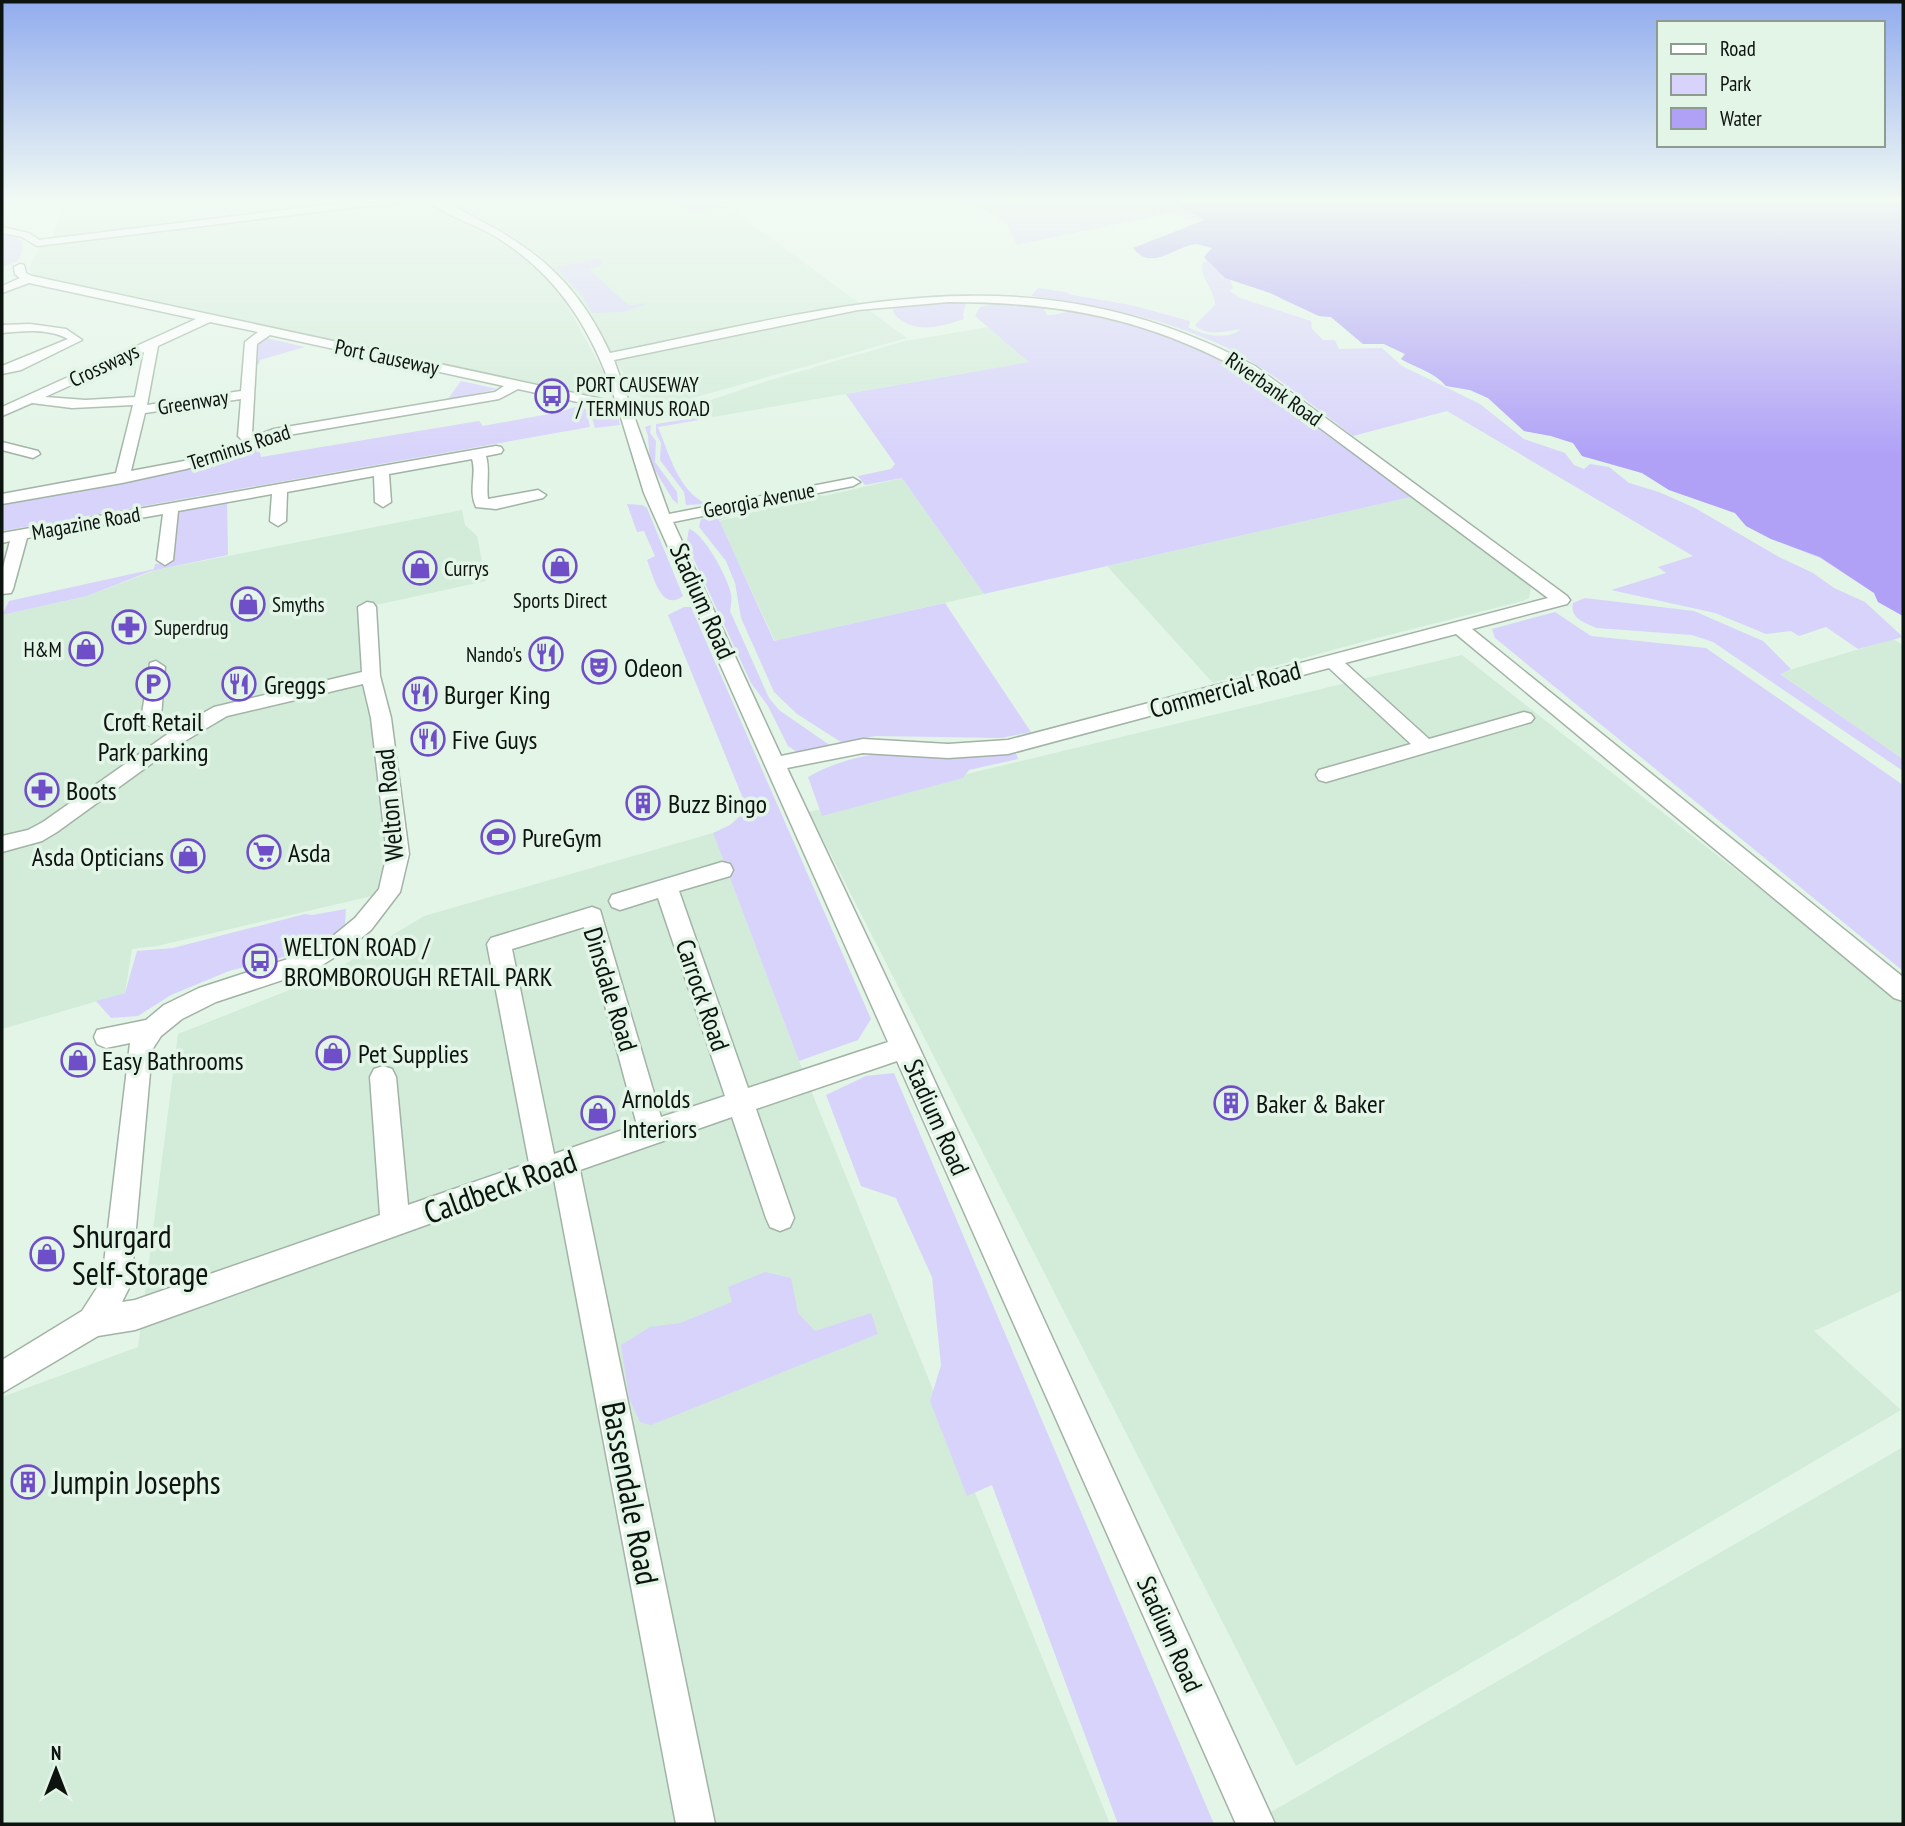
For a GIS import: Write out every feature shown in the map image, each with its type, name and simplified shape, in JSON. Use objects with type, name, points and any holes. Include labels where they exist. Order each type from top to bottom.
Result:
[{"type":"street","name":"Port Causeway","points":[[52,284],[622,407]]},
{"type":"street","name":"Stadium Road","points":[[560,284],[572,296],[607,358],[652,493],[906,1047],[1256,1824]]},
{"type":"street","name":"Riverbank Road","points":[[607,358],[838,311],[903,301],[966,298],[1023,300],[1114,315],[1176,333],[1223,352],[1250,369],[1561,600]]},
{"type":"street","name":"Crossways","points":[[2,412],[206,318]]},
{"type":"street","points":[[2,329],[32,326],[76,338],[68,345],[16,367],[2,370]]},
{"type":"street","points":[[253,440],[245,436],[251,342],[268,331]]},
{"type":"street","points":[[122,478],[152,343]]},
{"type":"street","name":"Terminus Road","points":[[2,499],[122,478],[197,461],[274,433],[499,396],[515,385]]},
{"type":"street","name":"Greenway","points":[[31,399],[59,405],[140,405],[248,394]]},
{"type":"street","points":[[2,446],[33,454]]},
{"type":"street","name":"Magazine Road","points":[[2,538],[496,450]]},
{"type":"street","points":[[478,453],[482,467],[478,478],[481,504],[496,504],[538,495]]},
{"type":"street","points":[[381,470],[383,502]]},
{"type":"street","name":"Georgia Avenue","points":[[666,519],[853,482]]},
{"type":"street","points":[[278,521],[279,488]]},
{"type":"street","name":"Magazine Road","points":[[145,559],[165,557],[171,508]]},
{"type":"street","points":[[2,589],[5,589],[20,535]]},
{"type":"street","name":"Commercial Road","points":[[779,770],[886,747],[968,751],[1008,747],[1331,660],[1461,629],[1561,600]]},
{"type":"street","name":"Welton Road","points":[[152,1029],[173,1012],[208,995],[308,962],[341,943],[363,924],[384,900],[394,876],[398,854],[381,718],[371,676],[367,607]]},
{"type":"street","points":[[1461,629],[1903,991]]},
{"type":"street","points":[[1331,660],[1424,745]]},
{"type":"street","points":[[156,667],[151,720],[164,726],[195,728]]},
{"type":"street","points":[[2,844],[34,836],[50,827],[166,743],[221,711],[371,676]]},
{"type":"street","points":[[1326,775],[1524,718]]},
{"type":"street","points":[[620,901],[722,870]]},
{"type":"street","name":"Carrock Road","points":[[666,887],[780,1219]]},
{"type":"street","name":"Dinsdale Road","points":[[554,1166],[499,944],[592,916],[652,1132]]},
{"type":"street","points":[[106,1037],[152,1029]]},
{"type":"street","points":[[116,1284],[140,1048],[152,1029]]},
{"type":"street","name":"Caldbeck Road","points":[[2,1378],[93,1322],[135,1315],[554,1166],[906,1047]]},
{"type":"street","points":[[383,1077],[395,1223]]},
{"type":"street","name":"Bassendale Road","points":[[554,1166],[696,1824]]},
{"type":"street","name":"Caldbeck Road","points":[[93,1322],[116,1284]]},
{"type":"street","name":"Caldbeck Road","points":[[2,1358],[63,1340]]},
{"type":"shaded area","points":[[69,284],[553,284],[559,290],[605,375],[599,380],[608,382],[612,390],[592,395]]},
{"type":"shaded area","points":[[559,284],[833,284],[907,338],[650,410]]},
{"type":"shaded area","points":[[988,327],[1030,362],[713,417],[702,403],[905,341]]},
{"type":"shaded area","points":[[902,478],[984,594],[775,641],[719,521],[741,516],[740,513],[755,510],[756,506],[814,494],[824,496]]},
{"type":"shaded area","points":[[1411,497],[1522,577],[1531,587],[1529,598],[1213,683],[1107,566]]},
{"type":"shaded area","points":[[462,510],[465,525],[477,536],[486,581],[367,607],[398,854],[389,892],[157,946],[132,949],[125,993],[2,1029],[2,615],[87,596],[156,570]]},
{"type":"shaded area","points":[[1893,639],[1903,645],[1903,759],[1779,673]]},
{"type":"shaded area","points":[[1462,655],[1903,1001],[1903,1290],[1814,1331],[1901,1410],[1296,1766],[809,812]]},
{"type":"shaded area","points":[[713,833],[799,1061],[1110,1824],[2,1824],[2,1397],[138,1347],[178,1034],[325,976],[424,916]]},
{"type":"shaded area","points":[[1903,1447],[1903,1824],[1276,1824],[1271,1812]]},
{"type":"green space","points":[[571,284],[605,284],[629,306],[644,305],[623,312],[592,313]]},
{"type":"green space","points":[[1208,284],[1232,284],[1233,288],[1230,291],[1240,298],[1311,321],[1312,329],[1323,340],[1335,340],[1339,349],[1382,348],[1402,366],[1480,404],[1524,439],[1565,453],[1574,465],[1584,469],[1590,464],[1609,467],[1629,483],[1659,492],[1695,508],[1779,557],[1813,573],[1834,588],[1865,602],[1903,637],[1858,649],[1826,627],[1799,636],[1791,631],[1766,634],[1715,613],[1611,590],[1666,573],[1658,567],[1693,556],[1447,411],[1353,436],[1267,372],[1212,341],[1123,312],[1031,296],[1038,288],[1131,305],[1190,321],[1189,328],[1209,335],[1229,335],[1241,329],[1210,332],[1195,325],[1215,305]]},
{"type":"green space","points":[[1250,284],[1378,284],[1812,508],[1903,616],[1878,602],[1874,593],[1820,558],[1746,526],[1735,513],[1669,490],[1642,473],[1582,456],[1573,443],[1524,431],[1488,398],[1470,390],[1446,386],[1431,374],[1401,359],[1405,354],[1384,344],[1363,344],[1331,317],[1319,316],[1279,298],[1285,296]]},
{"type":"green space","points":[[1000,302],[1043,307],[1047,315],[1071,311],[1123,320],[1212,354],[1272,391],[1274,396],[1270,398],[1278,404],[1291,406],[1411,497],[984,594],[902,478],[865,485],[858,476],[891,469],[895,464],[846,394],[1029,362],[975,316],[980,307]]},
{"type":"green space","points":[[911,303],[966,303],[964,319],[928,327],[902,321],[894,314],[893,308]]},
{"type":"green space","points":[[262,337],[305,347],[260,360],[259,364],[255,365],[257,340]]},
{"type":"green space","points":[[461,381],[498,389],[447,400]]},
{"type":"green space","points":[[598,405],[617,411],[620,425],[595,428],[589,408]]},
{"type":"green space","points":[[578,406],[586,409],[590,427],[2,531],[2,501],[158,474],[258,442],[261,457],[479,421],[483,426],[560,412]]},
{"type":"green space","points":[[694,418],[699,420],[658,427],[682,481],[689,491],[707,504],[686,505],[684,492],[660,460],[661,443],[656,433],[656,424]]},
{"type":"green space","points":[[651,425],[650,433],[656,441],[655,462],[677,492],[678,504],[650,462],[645,427]]},
{"type":"green space","points":[[227,500],[228,555],[151,571],[87,596],[2,615],[9,601],[154,569],[155,564],[170,562],[178,509]]},
{"type":"green space","points":[[627,504],[647,508],[683,596],[669,600],[659,590],[647,560],[655,556],[644,531],[637,532]]},
{"type":"green space","points":[[737,511],[740,513],[719,520],[774,641],[945,603],[1031,732],[1001,738],[876,736],[841,742],[797,714],[774,692],[741,618],[735,583],[726,561],[699,527],[701,519]]},
{"type":"green space","points":[[689,529],[708,547],[725,578],[731,594],[730,611],[769,698],[779,710],[831,746],[797,752],[788,746],[768,706],[751,683],[691,553],[687,540]]},
{"type":"green space","points":[[1585,598],[1694,611],[1763,641],[1791,669],[1780,674],[1903,759],[1903,771],[1713,642],[1692,635],[1597,628],[1573,613],[1573,603]]},
{"type":"green space","points":[[684,607],[691,607],[871,1019],[858,1040],[799,1061],[713,833],[730,825],[740,816],[742,796],[668,615]]},
{"type":"green space","points":[[1555,612],[1591,636],[1706,648],[1903,785],[1903,971],[1495,638],[1492,629]]},
{"type":"green space","points":[[1014,748],[1018,759],[969,770],[963,778],[822,816],[808,777],[856,758],[882,753]]},
{"type":"green space","points":[[346,909],[345,924],[331,939],[303,952],[229,971],[171,995],[138,1016],[111,1018],[96,1001],[125,993],[137,951],[173,948],[305,914]]},
{"type":"green space","points":[[894,1073],[1214,1824],[1118,1824],[992,1485],[967,1496],[930,1401],[941,1365],[932,1277],[896,1198],[861,1186],[826,1095],[866,1076]]},
{"type":"green space","points":[[765,1272],[791,1278],[798,1313],[815,1331],[871,1313],[878,1334],[651,1425],[640,1422],[629,1398],[621,1345],[650,1327],[680,1323],[732,1302],[728,1287]]},
{"type":"water","points":[[1244,284],[1903,284],[1903,616],[1878,602],[1874,593],[1820,557],[1771,539],[1746,526],[1735,513],[1669,490],[1642,473],[1582,456],[1573,443],[1524,431],[1488,398],[1470,390],[1446,386],[1431,374],[1401,359],[1405,354],[1384,344],[1363,344],[1331,317],[1319,316],[1270,293]]},
{"type":"place","name":"PORT CAUSEWAY / TERMINUS ROAD","points":[[552,396]]},
{"type":"place","name":"Sports Direct","points":[[560,566]]},
{"type":"place","name":"Currys","points":[[420,568]]},
{"type":"place","name":"Smyths","points":[[248,604]]},
{"type":"place","name":"Superdrug","points":[[129,627]]},
{"type":"place","name":"H&M","points":[[86,649]]},
{"type":"place","name":"Nando's","points":[[546,654]]},
{"type":"place","name":"Odeon","points":[[599,667]]},
{"type":"place","name":"Croft Retail Park parking","points":[[153,684]]},
{"type":"place","name":"Greggs","points":[[239,684]]},
{"type":"place","name":"Burger King","points":[[420,694]]},
{"type":"place","name":"Five Guys","points":[[428,739]]},
{"type":"place","name":"Boots","points":[[42,790]]},
{"type":"place","name":"Buzz Bingo","points":[[643,803]]},
{"type":"place","name":"PureGym","points":[[498,837]]},
{"type":"place","name":"Asda","points":[[264,852]]},
{"type":"place","name":"Asda Opticians","points":[[188,856]]},
{"type":"place","name":"WELTON ROAD / BROMBOROUGH RETAIL PARK","points":[[260,961]]},
{"type":"place","name":"Pet Supplies","points":[[333,1053]]},
{"type":"place","name":"Easy Bathrooms","points":[[78,1060]]},
{"type":"place","name":"Baker & Baker","points":[[1231,1103]]},
{"type":"place","name":"Arnolds Interiors","points":[[598,1113]]},
{"type":"place","name":"Shurgard Self-Storage","points":[[47,1254]]},
{"type":"place","name":"Jumpin Josephs","points":[[28,1482]]}]
